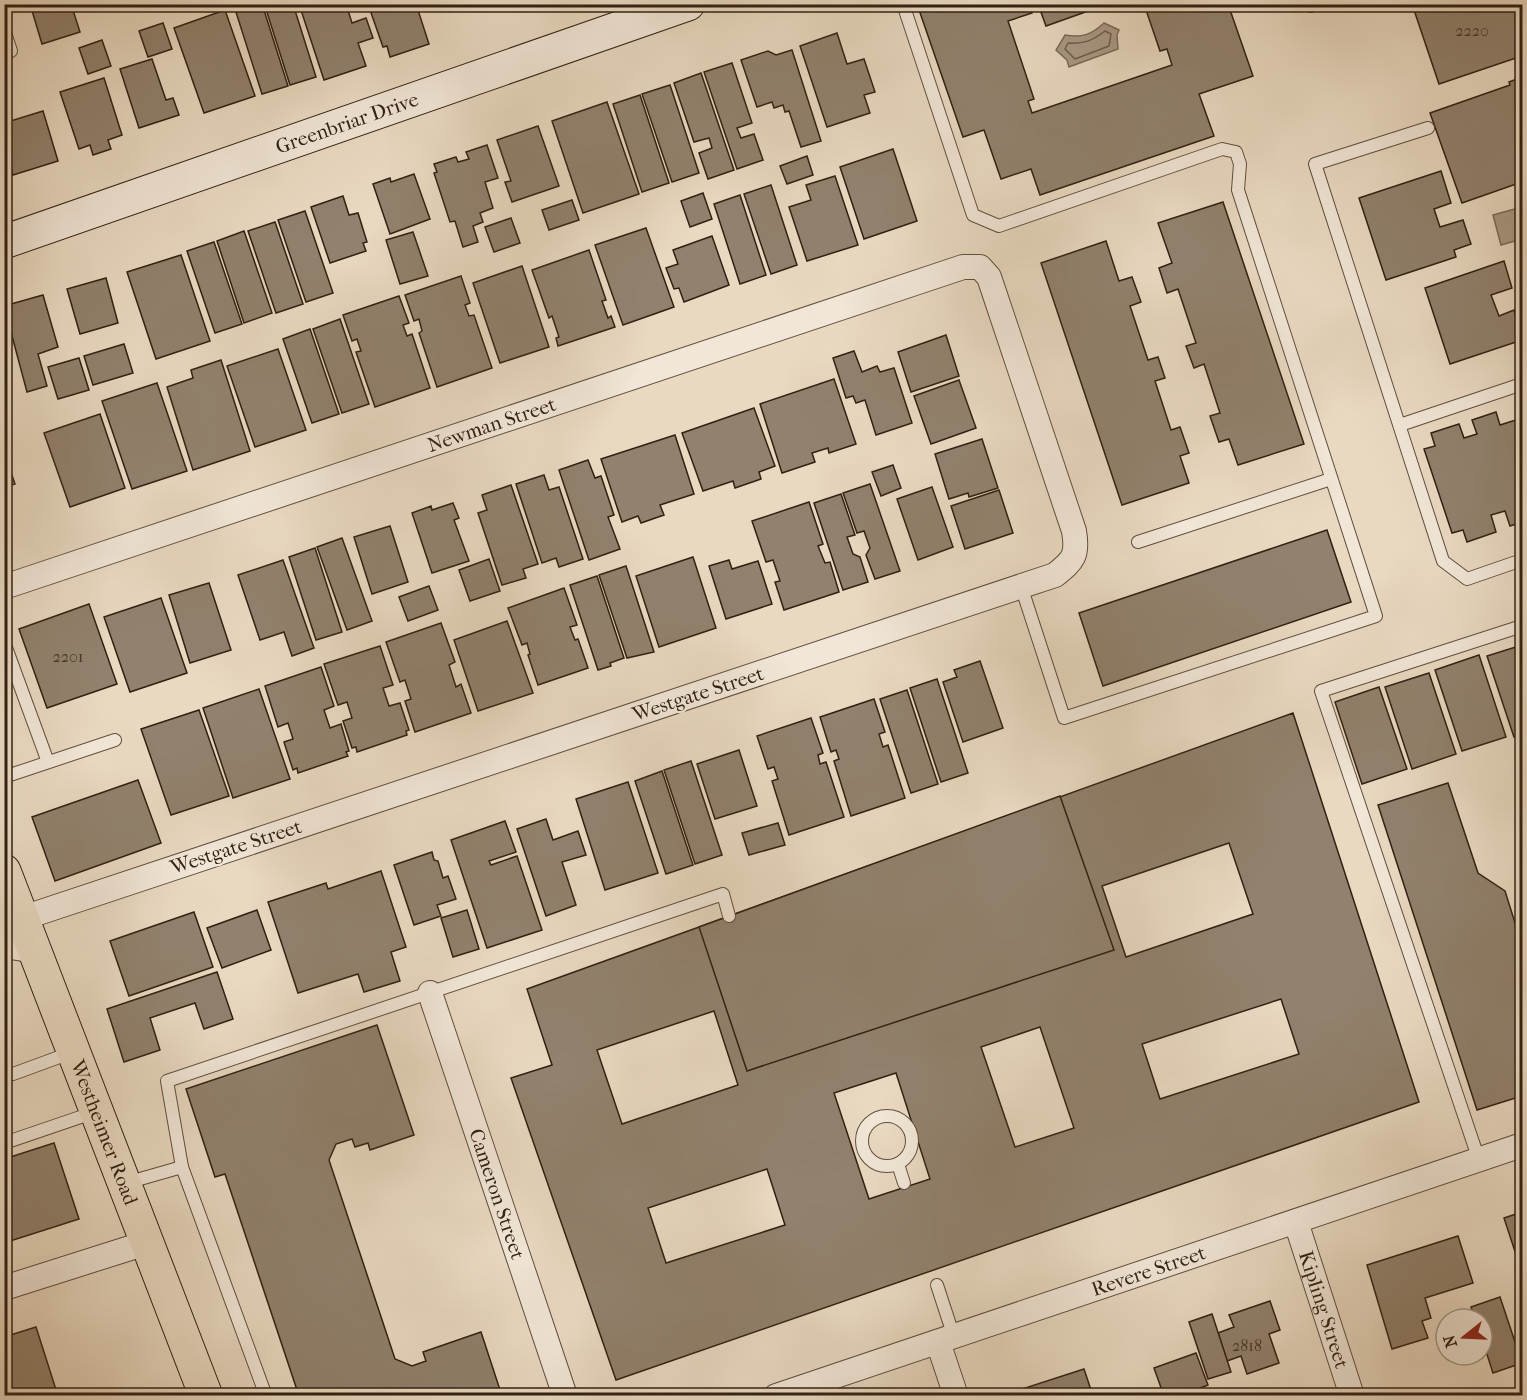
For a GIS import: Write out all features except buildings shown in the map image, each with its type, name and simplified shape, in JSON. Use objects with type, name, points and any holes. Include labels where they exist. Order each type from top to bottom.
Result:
[{"type":"main road","name":"Westheimer Road","points":[[4,871],[206,1395]]},
{"type":"street","name":"Greenbriar Drive","points":[[4,242],[635,14],[688,4]]},
{"type":"street","name":"Newman Street","points":[[4,587],[963,267],[980,267]]},
{"type":"street","name":"Westgate Street","points":[[23,918],[1055,575],[1070,563],[1077,549],[1074,531],[989,277],[980,267]]},
{"type":"street","points":[[4,946],[36,951]]},
{"type":"street","name":"Cameron Street","points":[[430,993],[565,1395]]},
{"type":"street","name":"Revere Street","points":[[776,1395],[946,1340],[1522,1145]]},
{"type":"street","name":"Kipling Street","points":[[1296,1222],[1352,1395]]},
{"type":"street","points":[[4,1287],[146,1243]]},
{"type":"street","points":[[946,1340],[956,1395]]},
{"type":"lane","points":[[903,4],[973,215],[999,226],[1222,149],[1236,152],[1240,164],[1238,190],[1376,616],[1064,718],[1021,586]]},
{"type":"lane","points":[[4,30],[11,51]]},
{"type":"lane","points":[[1428,128],[1315,164],[1443,561],[1467,579],[1522,560]]},
{"type":"lane","points":[[1400,425],[1522,384]]},
{"type":"lane","points":[[1138,542],[1331,479]]},
{"type":"lane","points":[[1479,1160],[1321,691],[1522,626]]},
{"type":"lane","points":[[4,642],[48,762]]},
{"type":"lane","points":[[4,777],[115,740]]},
{"type":"lane","points":[[266,1395],[183,1167],[167,1081],[723,894],[729,916]]},
{"type":"lane","points":[[4,1072],[14,1074],[74,1052]]},
{"type":"lane","points":[[10,1141],[96,1111]]},
{"type":"lane","points":[[881,1116],[898,1118],[910,1130],[912,1146],[909,1153],[898,1164],[882,1166],[875,1163],[864,1151],[863,1133],[873,1120],[881,1116]]},
{"type":"lane","points":[[898,1164],[904,1183]]},
{"type":"lane","points":[[123,1183],[183,1167]]},
{"type":"lane","points":[[937,1285],[946,1340]]},
{"type":"water","points":[[1104,23],[1119,30],[1118,49],[1069,67],[1067,60],[1056,50],[1065,35],[1086,35]]},
{"type":"water","points":[[1522,207],[1522,239],[1501,245],[1493,215]]}]
